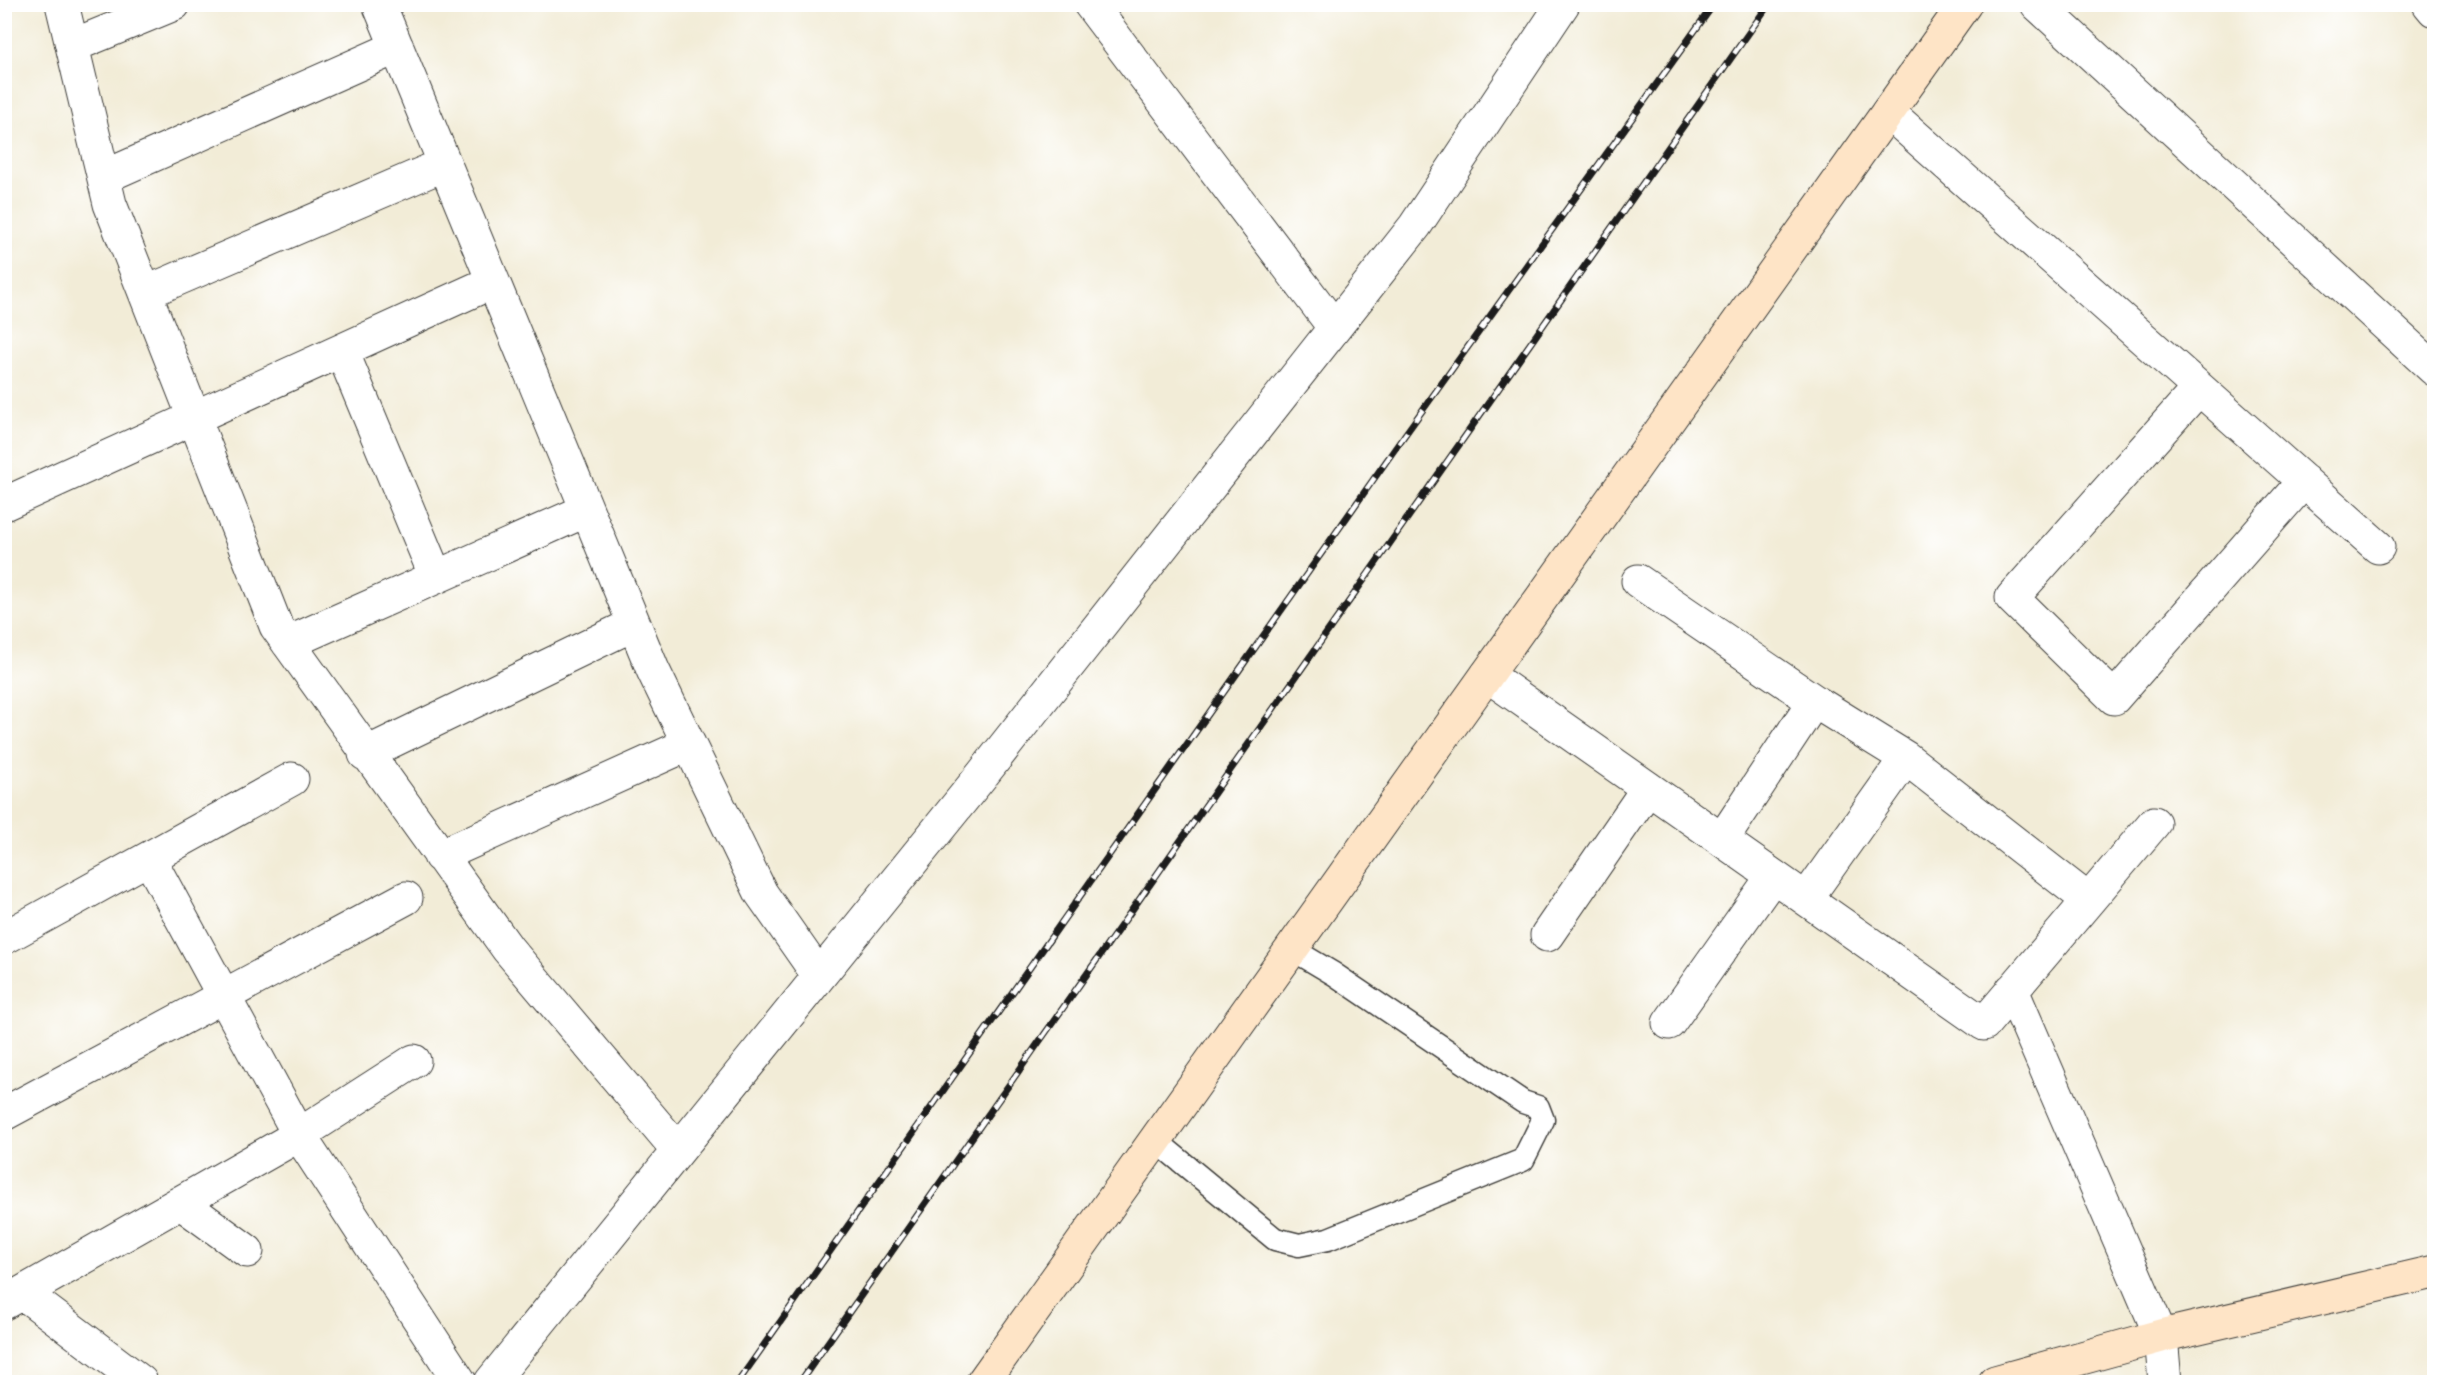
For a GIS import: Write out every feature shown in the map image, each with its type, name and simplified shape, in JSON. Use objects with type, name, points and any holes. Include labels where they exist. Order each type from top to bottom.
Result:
[{"type":"street","points":[[62,4],[110,204],[276,626],[365,754],[508,949],[678,1150]]},
{"type":"street","points":[[72,46],[174,4]]},
{"type":"street","points":[[379,4],[634,624],[761,893],[819,976]]},
{"type":"street","points":[[1090,4],[1334,327]]},
{"type":"street","points":[[490,1383],[982,774],[1415,226],[1563,4]]},
{"type":"street","points":[[983,1383],[1965,4]]},
{"type":"street","points":[[2037,4],[2434,369]]},
{"type":"street","points":[[2429,4],[2434,10]]},
{"type":"street","points":[[104,177],[397,48]]},
{"type":"street","points":[[1888,112],[2378,547]]},
{"type":"street","points":[[145,293],[445,164]]},
{"type":"street","points":[[4,504],[492,282]]},
{"type":"street","points":[[342,351],[436,577]]},
{"type":"street","points":[[2199,388],[2012,598],[2114,698],[2304,481]]},
{"type":"street","points":[[288,643],[586,510]]},
{"type":"street","points":[[1638,581],[1814,701],[1906,758],[2088,900]]},
{"type":"street","points":[[365,754],[634,624]]},
{"type":"street","points":[[1487,675],[1984,1024],[2154,823]]},
{"type":"street","points":[[1722,840],[1814,701]]},
{"type":"street","points":[[440,856],[689,744]]},
{"type":"street","points":[[1806,899],[1906,758]]},
{"type":"street","points":[[4,938],[150,860],[292,780]]},
{"type":"street","points":[[1547,935],[1648,788]]},
{"type":"street","points":[[150,860],[226,996],[299,1135],[460,1383]]},
{"type":"street","points":[[1669,1023],[1773,876]]},
{"type":"street","points":[[4,1114],[406,898]]},
{"type":"street","points":[[2012,990],[2161,1336],[2165,1383]]},
{"type":"street","points":[[141,1383],[14,1298],[299,1135],[414,1061]]},
{"type":"street","points":[[181,1203],[247,1251]]},
{"type":"street","points":[[1995,1383],[2161,1336],[2434,1272]]},
{"type":"lane","points":[[1155,1140],[1275,1239],[1299,1245],[1328,1239],[1522,1160],[1543,1120],[1538,1107],[1523,1102],[1292,949]]},
{"type":"railway","points":[[738,1382],[1404,436],[1714,4]]},
{"type":"railway","points":[[800,1382],[1769,4]]}]
